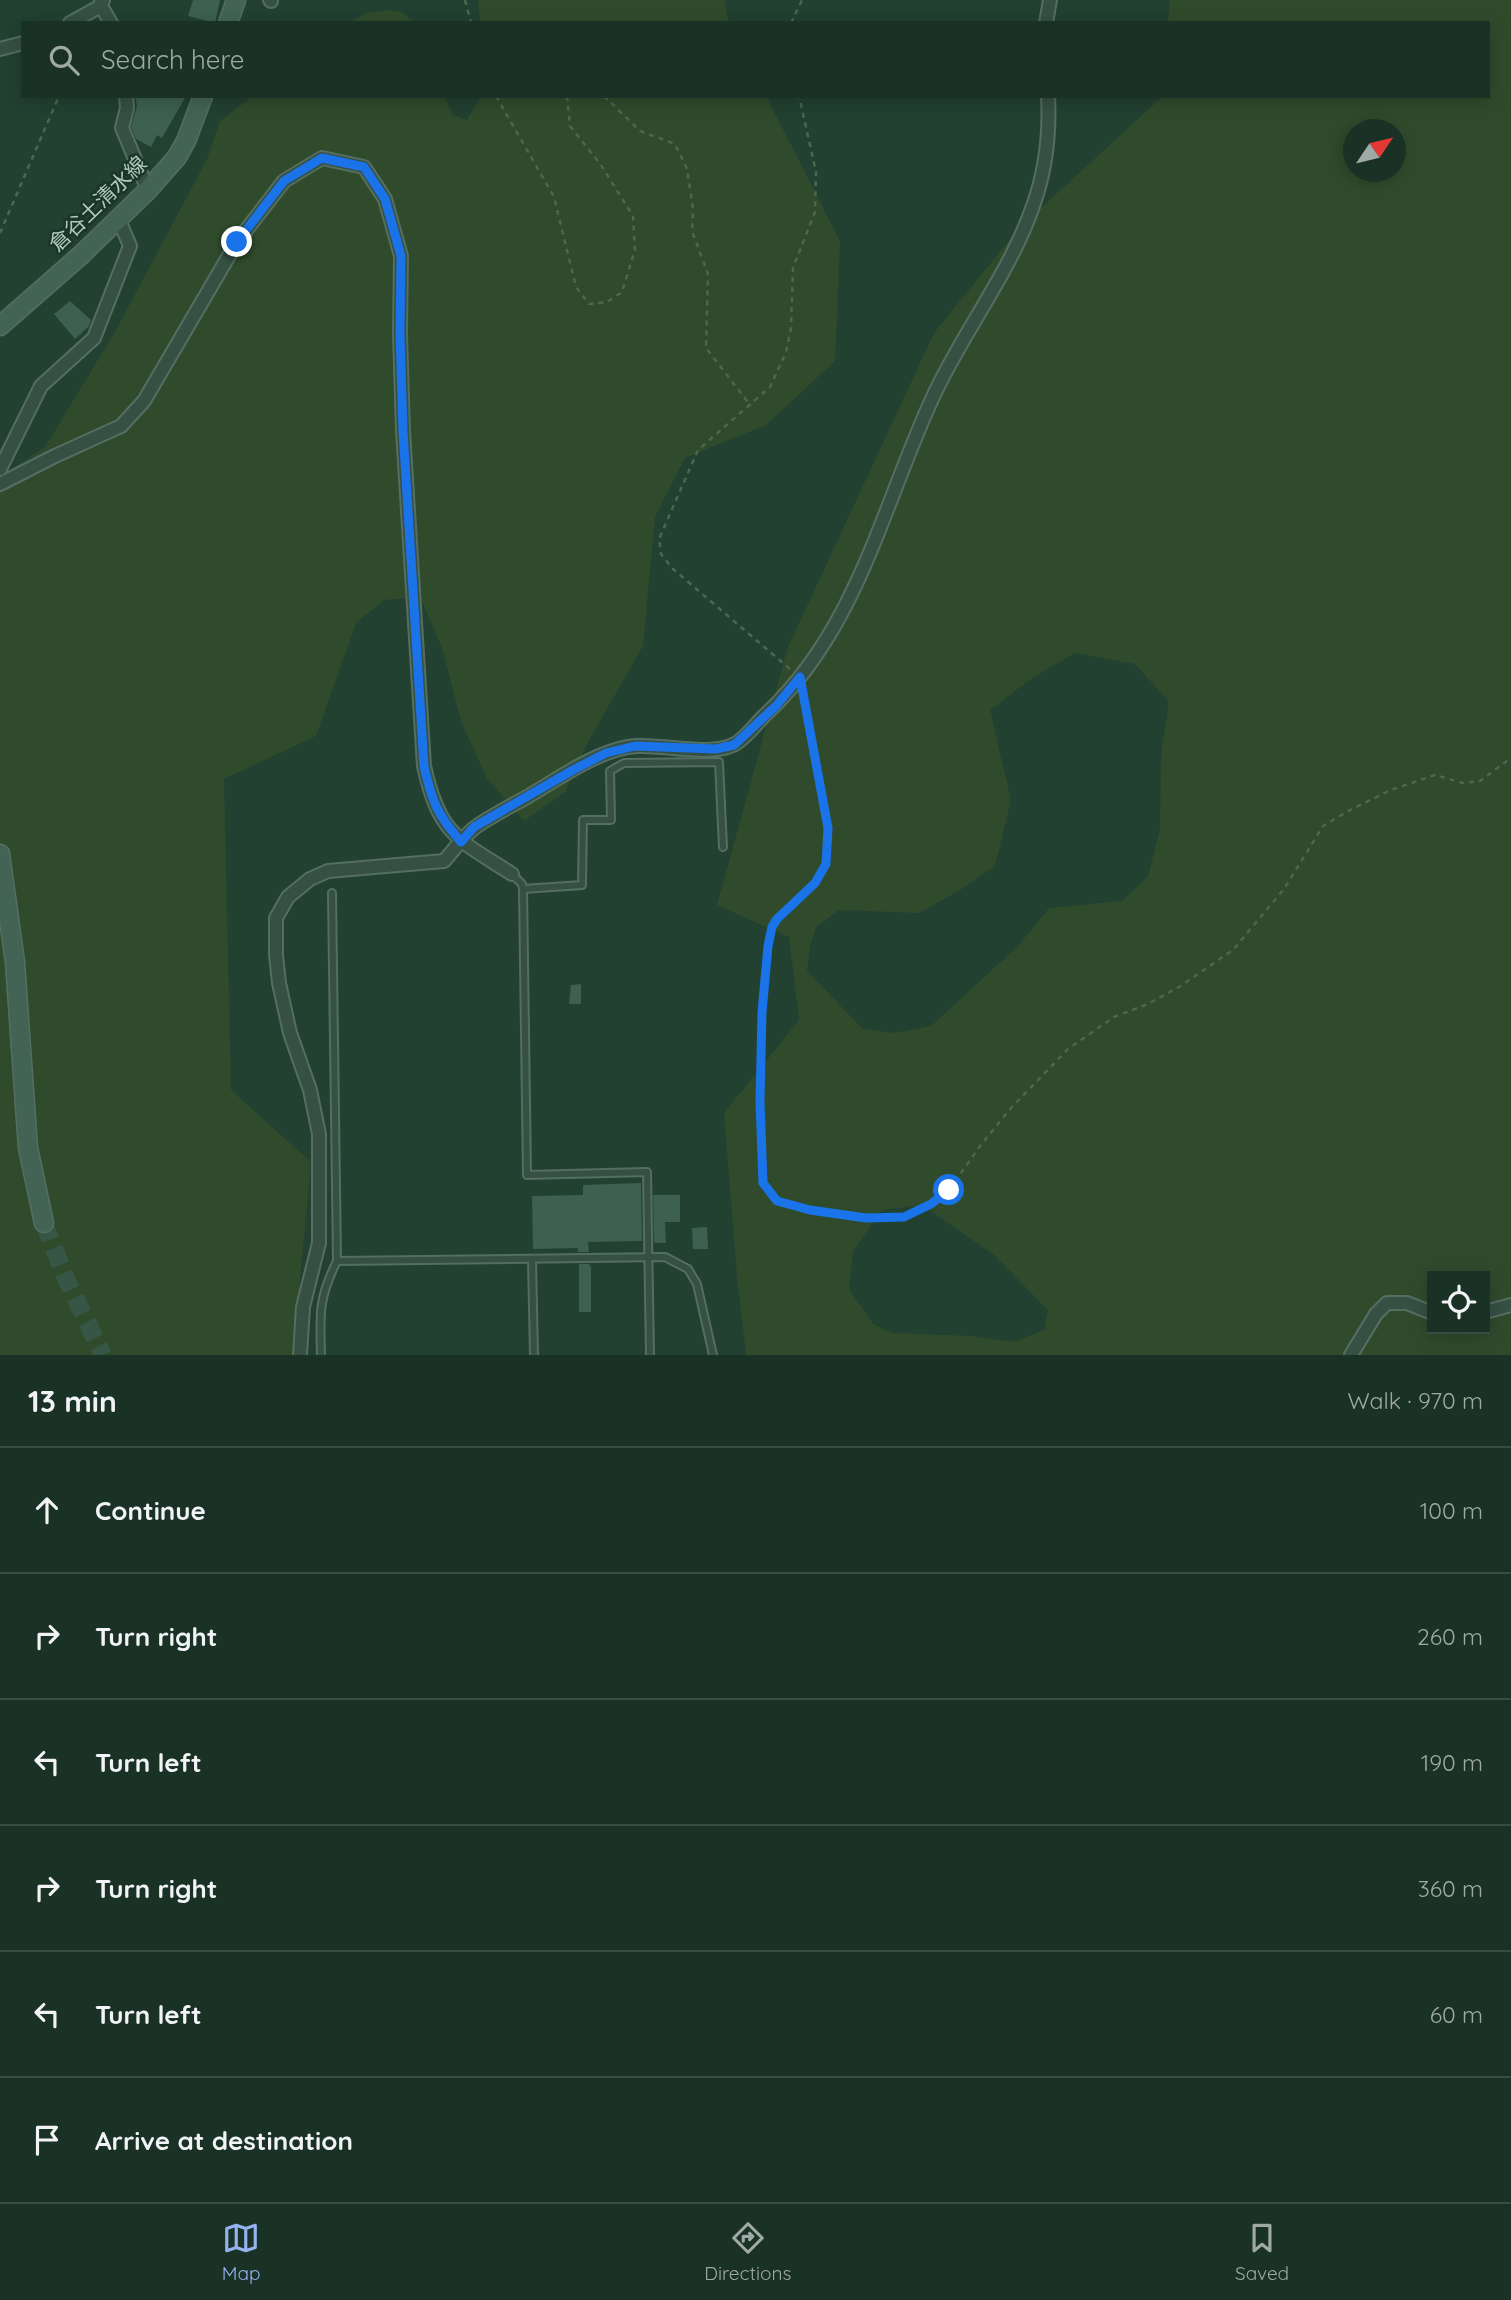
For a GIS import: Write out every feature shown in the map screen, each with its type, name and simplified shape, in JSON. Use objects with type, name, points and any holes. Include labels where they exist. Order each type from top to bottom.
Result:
[{"type":"main road","points":[[229,21],[236,0]]},
{"type":"main road","name":"倉谷土清水線","points":[[0,326],[148,190],[177,157],[202,98]]},
{"type":"main road","points":[[0,854],[15,962],[28,1147],[44,1223]]},
{"type":"street","points":[[1046,21],[1050,0]]},
{"type":"street","points":[[72,21],[102,2],[110,21]]},
{"type":"street","points":[[0,49],[21,44]]},
{"type":"street","points":[[126,98],[127,108],[122,128],[148,190]]},
{"type":"street","points":[[300,1355],[303,1307],[319,1243],[319,1134],[310,1090],[290,1032],[275,955],[276,918],[288,897],[310,879],[328,871],[444,861],[474,827],[606,753],[635,746],[716,749],[734,745],[776,706],[831,635],[864,569],[931,401],[1017,244],[1033,206],[1047,155],[1050,128],[1048,98]]},
{"type":"street","points":[[0,484],[121,426],[144,401],[237,242],[284,181],[322,158],[364,167],[385,199],[401,256],[403,431],[424,766],[430,795],[440,819],[461,842],[512,874]]},
{"type":"street","points":[[0,469],[41,386],[94,338],[130,246],[118,220]]},
{"type":"street","points":[[1352,1355],[1376,1314],[1387,1303],[1407,1303],[1427,1311]]},
{"type":"street","points":[[1490,1311],[1511,1305]]},
{"type":"lane","points":[[523,889],[582,885],[583,820],[611,820],[610,771],[624,764],[719,762],[723,847]]},
{"type":"lane","points":[[512,874],[522,884],[523,889],[527,1175],[648,1172],[650,1355]]},
{"type":"lane","points":[[321,1355],[320,1306],[337,1261],[332,893]]},
{"type":"lane","points":[[337,1261],[666,1257],[688,1269],[698,1284],[713,1355]]},
{"type":"lane","points":[[532,1259],[534,1355]]},
{"type":"path","points":[[466,0],[471,21]]},
{"type":"path","points":[[792,21],[802,0]]},
{"type":"path","points":[[0,233],[58,98]]},
{"type":"path","points":[[497,98],[554,197],[576,287],[589,304],[607,302],[622,292],[635,250],[633,216],[601,165],[570,127],[567,98]]},
{"type":"path","points":[[606,98],[639,131],[675,144],[687,169],[692,231],[708,274],[706,348],[751,406]]},
{"type":"path","points":[[799,98],[816,172],[815,212],[793,268],[791,328],[786,352],[770,387],[698,450],[659,539],[660,554],[673,569],[800,677],[828,828],[826,864],[815,883],[777,919],[772,927],[768,946],[762,1012],[760,1102],[763,1183],[777,1201],[810,1210],[866,1218],[904,1217],[931,1204],[949,1190],[1011,1108],[1068,1049],[1114,1017],[1148,1004],[1179,987],[1233,950],[1284,889],[1323,826],[1391,790],[1435,775],[1463,783],[1480,781],[1511,758]]},
{"type":"green space","points":[[478,0],[724,0],[729,21],[480,21]]},
{"type":"green space","points":[[1170,0],[1511,0],[1511,1355],[746,1355],[724,1113],[799,1020],[789,937],[717,905],[788,647],[934,333],[1019,228],[1161,98],[1490,98],[1490,21],[1168,21]],"holes":[[[1075,653],[1135,664],[1169,702],[1161,754],[1160,829],[1148,876],[1122,901],[1049,908],[1018,946],[931,1026],[896,1033],[863,1029],[807,971],[816,927],[839,910],[919,913],[995,866],[1011,800],[990,710],[1035,676]],[[922,1205],[994,1255],[1048,1310],[1044,1330],[1014,1342],[971,1336],[892,1333],[873,1324],[849,1289],[853,1251],[882,1210]]]},
{"type":"green space","points":[[388,10],[402,12],[413,21],[352,21],[366,13]]},
{"type":"green space","points":[[250,98],[445,98],[453,115],[467,120],[480,98],[767,98],[840,241],[835,361],[766,425],[685,458],[655,517],[643,646],[589,740],[565,792],[524,821],[486,777],[461,721],[442,648],[420,597],[384,600],[356,623],[316,736],[224,779],[231,1090],[311,1162],[300,1280],[301,1355],[0,1355],[0,477],[45,447],[116,330],[207,159],[220,121]]},
{"type":"building","points":[[193,0],[220,0],[215,21],[188,16]]},
{"type":"building","points":[[135,98],[185,98],[162,138],[157,135],[151,147],[136,139],[131,127],[137,106]]},
{"type":"building","points":[[70,301],[91,320],[89,326],[75,339],[54,314]]},
{"type":"building","points":[[581,984],[581,1004],[569,1004],[571,985]]},
{"type":"building","points":[[641,1183],[642,1241],[588,1242],[589,1252],[578,1252],[578,1248],[533,1249],[532,1196],[583,1195],[583,1185]]},
{"type":"building","points":[[653,1195],[680,1195],[680,1222],[665,1222],[666,1243],[654,1241]]},
{"type":"building","points":[[707,1227],[708,1249],[693,1249],[692,1228]]},
{"type":"building","points":[[579,1264],[589,1264],[591,1267],[591,1312],[579,1312]]},
{"type":"tunnel","points":[[44,1223],[67,1281],[103,1355]]},
{"type":"route","points":[[237,242],[284,181],[322,158],[364,167],[385,199],[401,256],[403,431],[424,766],[430,795],[440,819],[461,842],[474,827],[606,753],[635,746],[716,749],[734,745],[776,706],[800,677],[828,828],[828,848],[826,864],[815,883],[777,919],[772,927],[768,946],[761,1041],[763,1183],[777,1201],[810,1210],[866,1218],[904,1217],[931,1204],[949,1190]]}]
